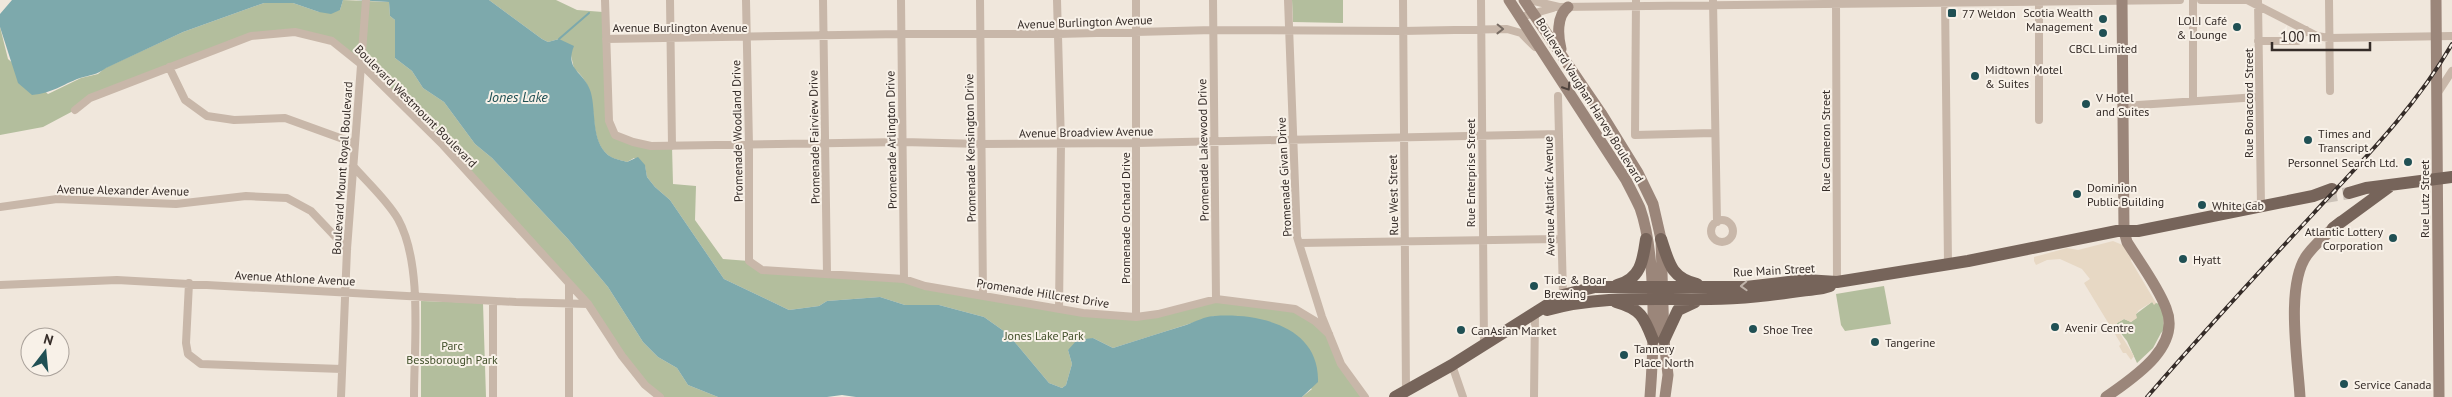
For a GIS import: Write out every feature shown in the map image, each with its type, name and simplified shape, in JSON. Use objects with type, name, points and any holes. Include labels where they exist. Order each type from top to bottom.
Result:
[{"type":"main road","points":[[2357,189],[2452,177]]},
{"type":"main road","points":[[2333,228],[2361,209],[2383,190],[2397,184]]},
{"type":"main road","name":"Rue Main Street","points":[[1535,314],[1607,294],[1710,293],[1760,296],[1823,288],[1837,282],[1948,264],[2124,231],[2138,231],[2323,194]]},
{"type":"main road","points":[[1607,294],[1636,275],[1642,263],[1646,239]]},
{"type":"main road","points":[[1661,239],[1669,263],[1676,275],[1710,293]]},
{"type":"main road","name":"Rue Main Street","points":[[1400,394],[1452,365],[1563,295],[1595,288],[1607,294]]},
{"type":"main road","points":[[1607,294],[1639,312],[1658,340],[1678,310],[1710,293]]},
{"type":"street","name":"Boulevard Mount Royal Boulevard","points":[[341,397],[347,249],[366,0]]},
{"type":"street","points":[[606,0],[606,39]]},
{"type":"street","points":[[670,0],[672,146]]},
{"type":"street","name":"Promenade Woodland Drive","points":[[746,0],[749,145],[748,261]]},
{"type":"street","name":"Promenade Fairview Drive","points":[[824,0],[827,274]]},
{"type":"street","name":"Promenade Arlington Drive","points":[[901,0],[904,279]]},
{"type":"street","name":"Promenade Kensington Drive","points":[[980,0],[983,296]]},
{"type":"street","points":[[1057,0],[1060,143],[1059,309]]},
{"type":"street","name":"Promenade Orchard Drive","points":[[1136,0],[1136,317]]},
{"type":"street","name":"Promenade Lakewood Drive","points":[[1212,0],[1216,299]]},
{"type":"street","name":"Promenade Givan Drive","points":[[1288,0],[1292,139],[1299,243],[1341,364],[1365,397]]},
{"type":"street","name":"Rue West Street","points":[[1400,394],[1405,241],[1403,0]]},
{"type":"street","name":"Rue Enterprise Street","points":[[1481,0],[1484,345]]},
{"type":"street","name":"Boulevard Vaughan Harvey Boulevard","points":[[1509,0],[1626,180],[1640,209],[1657,293]]},
{"type":"street","name":"Boulevard Vaughan Harvey Boulevard","points":[[1524,0],[1562,54],[1638,173],[1653,204],[1661,239],[1657,293],[1658,340],[1650,397]]},
{"type":"street","points":[[1530,0],[1562,5],[1836,1],[2180,0]]},
{"type":"street","points":[[2106,397],[2140,371],[2162,348],[2169,327],[2167,310],[2127,242],[2124,231],[2122,0]]},
{"type":"street","points":[[2192,0],[2193,100]]},
{"type":"street","points":[[2201,0],[2247,0],[2258,2],[2306,30],[2329,38],[2452,36]]},
{"type":"street","points":[[2329,0],[2330,91]]},
{"type":"street","name":"Rue Lutz Street","points":[[2436,0],[2439,397]]},
{"type":"street","name":"Rue Cameron Street","points":[[1836,1],[1837,282]]},
{"type":"street","points":[[1945,1],[1948,264]]},
{"type":"street","points":[[2038,1],[2039,120]]},
{"type":"street","points":[[1713,2],[1713,133],[1716,222]]},
{"type":"street","name":"Rue Bonaccord Street","points":[[2258,2],[2261,206]]},
{"type":"street","points":[[1636,3],[1635,135],[1713,133]]},
{"type":"street","points":[[1521,17],[1562,5]]},
{"type":"street","points":[[1562,5],[1559,32],[1562,54]]},
{"type":"street","name":"Avenue Burlington Avenue","points":[[606,39],[902,34],[980,36],[1289,29],[1402,31],[1507,29],[1521,33],[1551,63]]},
{"type":"street","points":[[2258,41],[2298,41],[2306,30]]},
{"type":"street","name":"Boulevard Westmount Boulevard","points":[[75,110],[90,98],[251,36],[295,32],[332,41],[362,65],[443,145],[588,304],[622,356],[645,385],[660,397]]},
{"type":"street","name":"Avenue Broadview Avenue","points":[[606,39],[608,112],[615,135],[651,146],[903,142],[981,144],[1214,142],[1559,134]]},
{"type":"street","points":[[169,67],[185,100],[207,116],[234,120],[285,118],[354,143]]},
{"type":"street","points":[[2438,94],[2452,71]]},
{"type":"street","name":"Avenue Atlantic Avenue","points":[[1558,96],[1560,239],[1563,295]]},
{"type":"street","points":[[2123,106],[2258,97]]},
{"type":"street","points":[[353,166],[398,218],[409,247],[415,296],[414,397]]},
{"type":"street","points":[[2300,397],[2294,308],[2297,283],[2306,257],[2362,201],[2357,189]]},
{"type":"street","name":"Avenue Alexander Avenue","points":[[0,207],[57,199],[176,204],[246,196],[287,198],[311,211],[347,249]]},
{"type":"street","points":[[1299,243],[1560,239]]},
{"type":"street","name":"Promenade Hillcrest Drive","points":[[748,261],[762,270],[904,279],[925,286],[1059,309],[1136,317],[1158,314],[1216,299],[1295,309],[1315,321],[1329,334]]},
{"type":"street","name":"Avenue Athlone Avenue","points":[[0,285],[117,280],[493,301],[588,304]]},
{"type":"street","points":[[189,283],[186,342],[188,354],[201,364],[342,369]]},
{"type":"street","points":[[569,284],[569,397]]},
{"type":"street","points":[[493,301],[493,397]]},
{"type":"street","points":[[1534,397],[1535,314]]},
{"type":"street","name":"Boulevard Vaughan Harvey Boulevard","points":[[1658,340],[1668,375],[1665,397]]},
{"type":"street","points":[[1452,365],[1463,397]]},
{"type":"green space","points":[[343,0],[389,2],[390,16],[395,20],[395,58],[412,71],[423,88],[444,102],[475,144],[492,158],[568,239],[608,287],[643,342],[658,357],[677,368],[688,385],[718,397],[659,397],[645,385],[588,304],[443,145],[332,41],[295,32],[251,36],[90,98],[75,110],[43,127],[0,135],[0,27],[8,59],[48,94],[81,78],[98,74],[105,68],[183,32],[264,3],[293,3],[319,12],[340,10]]},
{"type":"green space","name":"Jones Lake Park","points":[[489,0],[556,0],[577,10],[603,12],[608,112],[615,135],[633,142],[672,146],[673,184],[696,186],[695,220],[723,259],[749,261],[762,270],[904,279],[1083,313],[1137,317],[1216,299],[1295,309],[1329,334],[1341,364],[1365,397],[1302,397],[1312,389],[1214,316],[1113,348],[1093,338],[1068,350],[1072,364],[1066,385],[1062,388],[1049,383],[1008,334],[984,317],[939,305],[905,305],[880,297],[827,301],[819,306],[789,310],[724,279],[670,200],[647,177],[645,166],[634,158],[627,162],[612,158],[601,146],[597,136],[589,89],[583,78],[574,69],[571,55],[559,39],[548,42],[542,39]]},
{"type":"green space","points":[[1292,0],[1343,0],[1343,23],[1293,22]]},
{"type":"green space","points":[[1884,286],[1891,324],[1845,331],[1841,325],[1836,294]]},
{"type":"green space","name":"Parc Bessborough Park","points":[[421,301],[483,303],[486,397],[421,397]]},
{"type":"green space","points":[[2152,302],[2160,304],[2163,311],[2164,330],[2153,348],[2137,363],[2127,341],[2116,327],[2117,323],[2124,319],[2131,322],[2136,318],[2136,314]]},
{"type":"shaded area","points":[[2113,241],[2125,246],[2132,258],[2131,261],[2156,303],[2154,305],[2152,302],[2139,310],[2136,314],[2137,318],[2131,322],[2124,319],[2117,323],[2116,327],[2134,356],[2131,360],[2126,353],[2123,353],[2119,346],[2121,344],[2084,283],[2090,279],[2082,269],[2060,259],[2047,260],[2036,265],[2034,261],[2034,257],[2067,248],[2078,250]]},
{"type":"water","points":[[12,0],[343,0],[340,10],[331,14],[293,3],[264,3],[183,32],[103,70],[51,91],[32,95],[18,83],[0,27],[0,14]]},
{"type":"water","name":"Jones Lake","points":[[356,0],[489,0],[542,39],[548,42],[559,39],[574,46],[572,54],[573,66],[591,93],[596,134],[603,149],[608,155],[627,162],[638,157],[645,165],[647,177],[670,200],[724,279],[789,310],[819,306],[827,301],[880,297],[905,305],[939,305],[984,317],[1008,334],[1049,383],[1062,388],[1066,385],[1072,364],[1068,350],[1077,340],[1093,338],[1113,348],[1208,317],[1250,317],[1284,327],[1298,336],[1309,348],[1316,363],[1318,382],[1302,397],[856,397],[842,395],[827,397],[718,397],[688,385],[677,368],[658,357],[643,342],[608,287],[568,239],[492,158],[475,144],[444,102],[423,88],[412,71],[395,58],[395,20],[390,16],[389,2]]},
{"type":"waterway","points":[[559,39],[589,13]]},
{"type":"tunnel","points":[[2325,197],[2349,193]]},
{"type":"railway","points":[[2147,397],[2387,133],[2422,90],[2452,44]]},
{"type":"place","name":"77 Weldon","points":[[1952,13]]},
{"type":"place","name":"Scotia Wealth Management","points":[[2103,19]]},
{"type":"place","name":"LOLI Café & Lounge","points":[[2237,27]]},
{"type":"place","name":"CBCL Limited","points":[[2103,33]]},
{"type":"place","name":"Midtown Motel & Suites","points":[[1975,76]]},
{"type":"place","name":"V Hotel and Suites","points":[[2086,104]]},
{"type":"place","name":"Times and Transcript","points":[[2308,140]]},
{"type":"place","name":"Personnel Search Ltd.","points":[[2408,162]]},
{"type":"place","name":"Dominion Public Building","points":[[2077,194]]},
{"type":"place","name":"White Cab","points":[[2202,205]]},
{"type":"place","name":"Atlantic Lottery Corporation","points":[[2393,238]]},
{"type":"place","name":"Hyatt","points":[[2183,259]]},
{"type":"place","name":"Tide & Boar Brewing","points":[[1534,286]]},
{"type":"place","name":"Avenir Centre","points":[[2055,327]]},
{"type":"place","name":"Shoe Tree","points":[[1753,329]]},
{"type":"place","name":"CanAsian Market","points":[[1461,330]]},
{"type":"place","name":"Tangerine","points":[[1875,342]]},
{"type":"place","name":"Tannery Place North","points":[[1624,355]]},
{"type":"place","name":"Service Canada","points":[[2344,384]]}]
